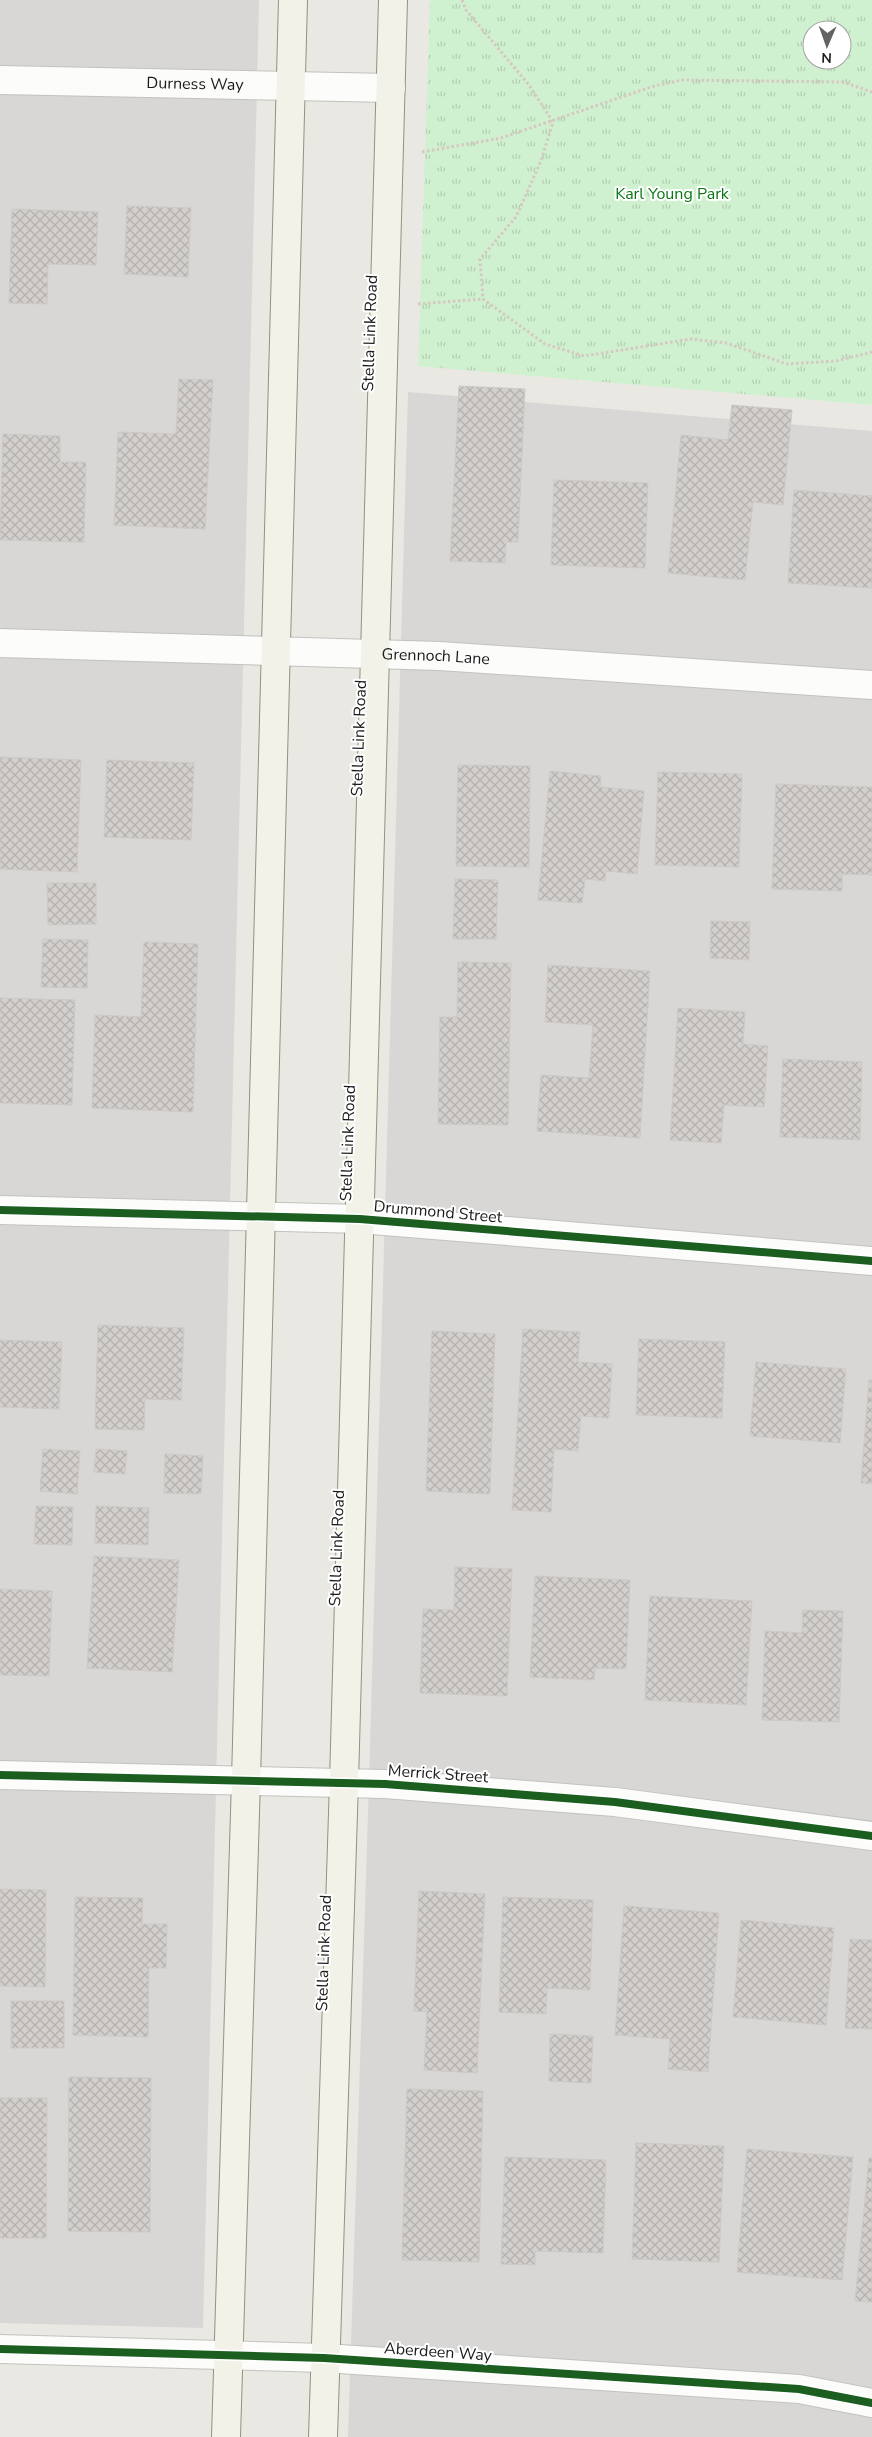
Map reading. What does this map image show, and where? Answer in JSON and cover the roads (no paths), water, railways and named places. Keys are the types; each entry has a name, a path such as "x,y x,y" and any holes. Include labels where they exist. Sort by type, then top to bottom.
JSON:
{"main road":[{"path":"226,2437 262,1217 294,0"},
{"name":"Stella Link Road","path":"323,2437 324,2358 344,1782 393,0"}],"street":[{"name":"Durness Way","path":"0,80 391,88"},
{"name":"Grennoch Lane","path":"0,643 440,656 872,685"},
{"name":"Drummond Street","path":"0,1210 360,1219 872,1261"},
{"name":"Merrick Street","path":"0,1775 344,1782 615,1802 872,1836"},
{"name":"Aberdeen Way","path":"0,2349 324,2358 799,2389 872,2403"}],"park label":[{"name":"Karl Young Park","path":"672,194"}]}
